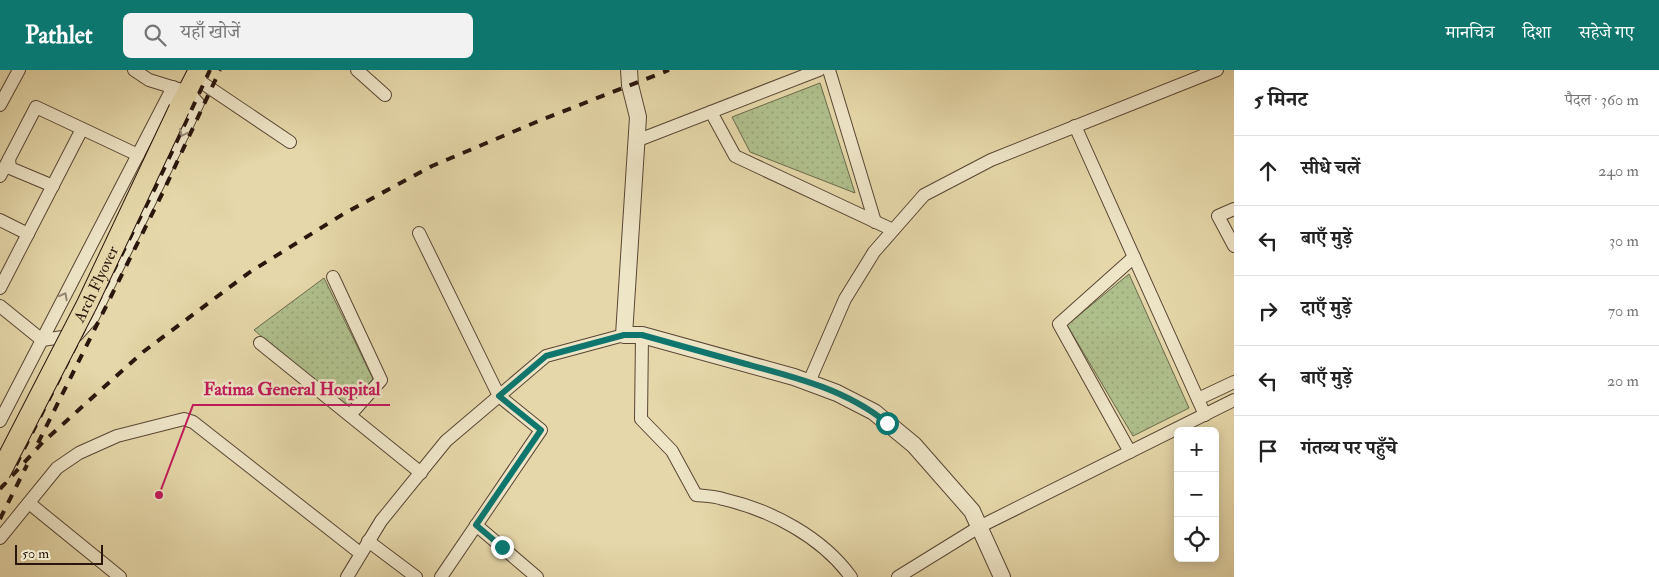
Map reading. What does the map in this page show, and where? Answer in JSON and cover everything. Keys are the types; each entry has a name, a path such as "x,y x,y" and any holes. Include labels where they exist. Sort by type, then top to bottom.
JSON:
{"main road":[{"name":"Arch Flyover","path":"0,473 87,304 187,87"}],"street":[{"path":"0,105 19,70"},
{"path":"134,70 149,80 187,87 290,142"},
{"path":"357,70 385,94"},
{"path":"624,335 638,117 630,85 629,70"},
{"path":"636,141 819,70"},
{"path":"829,70 875,222"},
{"path":"808,382 845,299 874,252 924,196 991,160 1217,70"},
{"path":"1,419 138,155 187,87"},
{"path":"0,306 42,340 77,334 93,317 198,103 187,87"},
{"path":"0,176 36,107 138,155"},
{"path":"712,112 735,156 893,230"},
{"path":"1075,126 1205,415"},
{"path":"0,288 82,129"},
{"path":"9,159 10,168 53,186"},
{"path":"1234,209 1218,216 1234,246"},
{"path":"0,220 28,234"},
{"path":"419,233 499,396 541,430 442,577"},
{"path":"1130,452 1058,324 1134,257"},
{"path":"333,277 381,380 350,415"},
{"path":"346,577 381,521 446,440 546,356 624,335 642,335 794,377 837,393 874,412 914,445 972,511 1002,577"},
{"path":"642,335 641,419 672,451 696,495 722,498 769,514 809,536 841,562 852,577"},
{"path":"260,342 420,472"},
{"path":"1198,399 1234,382"},
{"path":"898,577 979,527 1234,400"},
{"path":"0,538 57,468 79,453 117,436 184,419 193,422 360,553"},
{"path":"29,503 120,577"},
{"path":"476,525 537,577"},
{"path":"368,541 416,577"}],"green space":[{"path":"820,83 855,193 750,152 732,117"},
{"path":"1129,274 1189,408 1133,436 1067,325"},
{"path":"324,278 373,379 347,409 254,330"}],"railway":[{"path":"16,465 156,186 210,70"},
{"path":"38,443 164,190 220,70"},
{"path":"0,489 43,442 143,352 250,272 345,213 432,166 541,120 669,70"},
{"path":"0,519 27,465"}],"place":[{"name":"Fatima General Hospital","path":"159,495"}],"route":[{"path":"502,547 476,525 541,430 499,396 546,356 624,335 642,335 794,377 837,393 874,412 887,423"}]}
